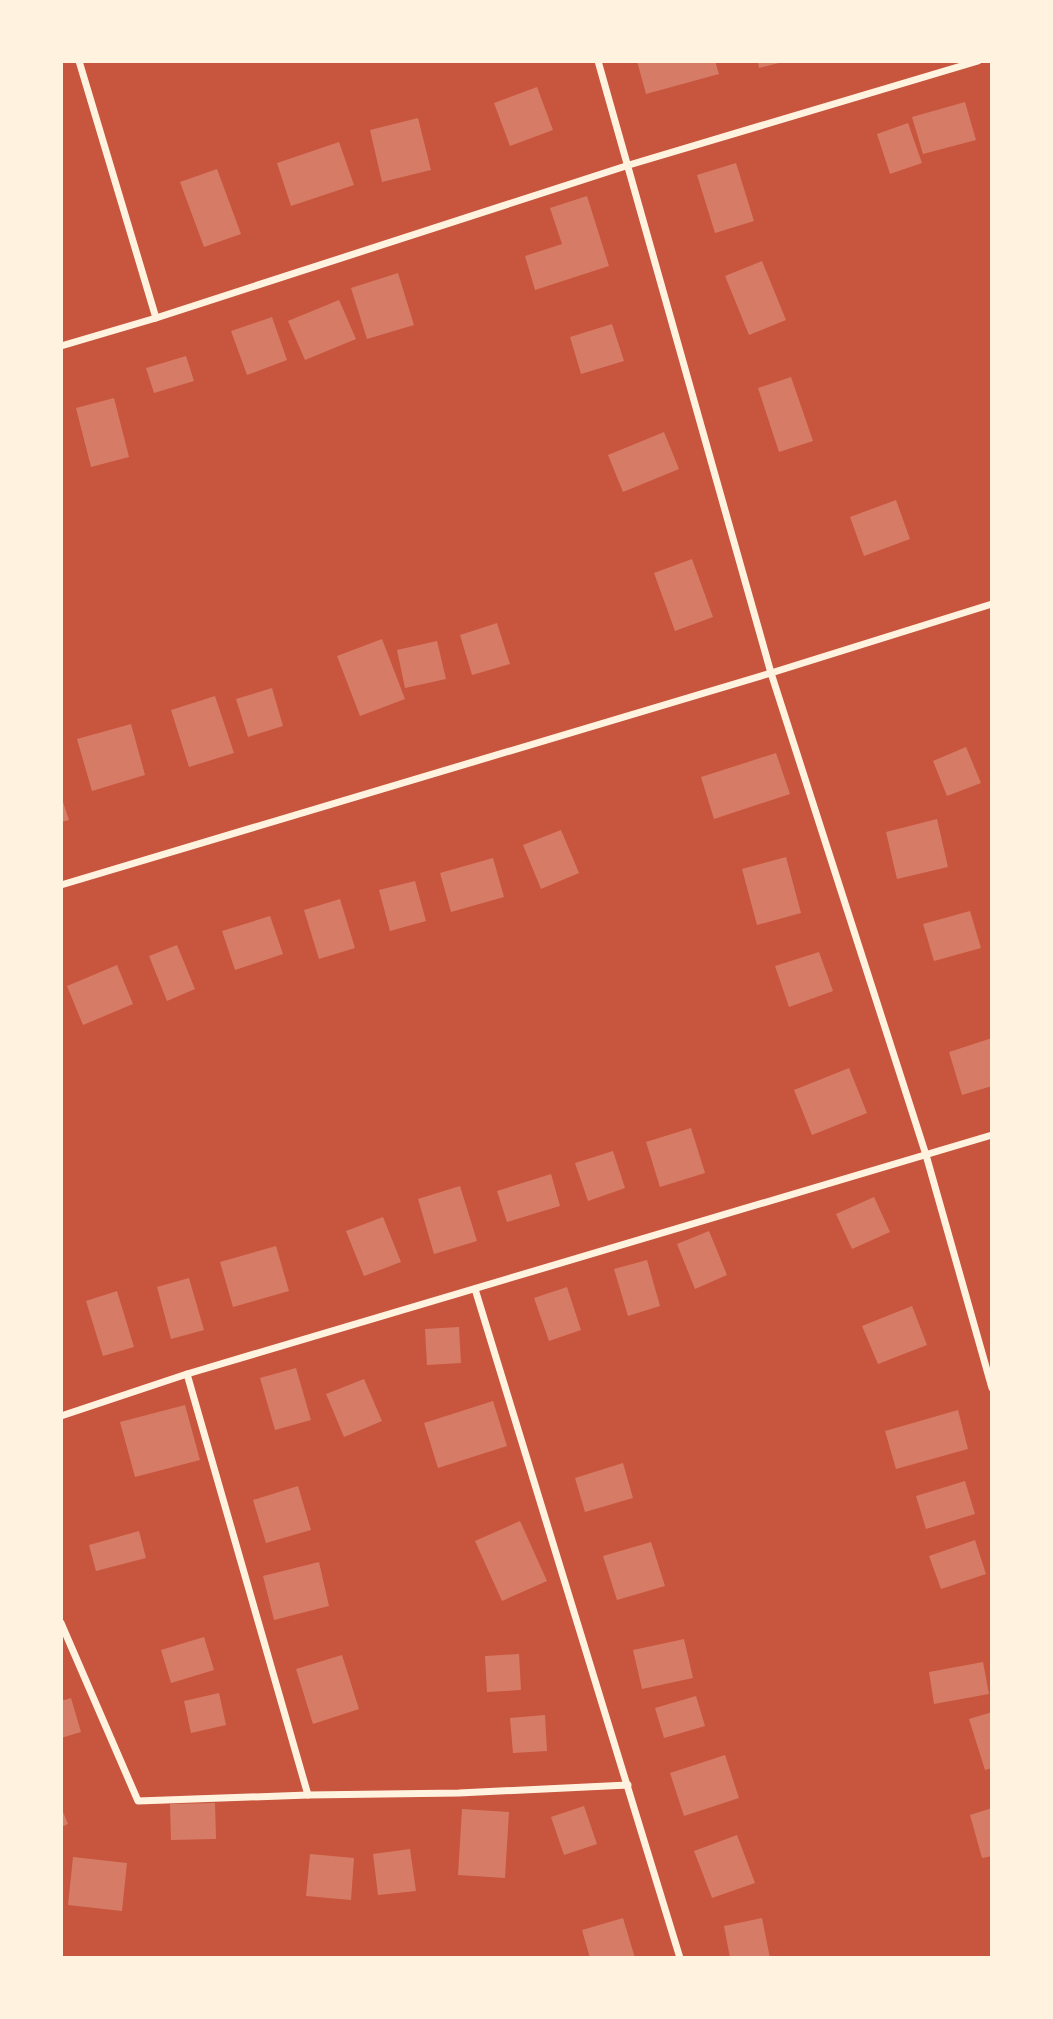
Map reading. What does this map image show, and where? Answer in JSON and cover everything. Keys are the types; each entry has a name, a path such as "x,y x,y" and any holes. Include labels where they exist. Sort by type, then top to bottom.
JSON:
{"street":[{"path":"79,61 156,318"},
{"path":"598,61 771,673 926,1155 992,1388"},
{"path":"61,346 156,318 629,165 978,61"},
{"path":"61,885 771,673 992,604"},
{"path":"61,1416 187,1374 992,1135"},
{"path":"475,1289 680,1958"},
{"path":"187,1374 308,1795"},
{"path":"61,1623 138,1801 459,1793 628,1785"}],"building":[{"path":"637,61 715,61 719,74 646,94"},
{"path":"758,61 783,61 783,62 759,68"},
{"path":"537,87 553,130 510,146 494,103"},
{"path":"965,102 976,140 923,154 912,117"},
{"path":"418,118 431,170 382,182 370,130"},
{"path":"908,123 922,163 890,174 877,134"},
{"path":"339,142 354,185 291,206 277,163"},
{"path":"736,163 754,221 715,233 697,175"},
{"path":"217,169 241,234 204,247 180,182"},
{"path":"587,196 609,266 535,290 525,256 562,244 550,208"},
{"path":"762,261 786,320 749,335 725,276"},
{"path":"398,273 414,325 367,339 351,288"},
{"path":"339,300 356,339 305,360 288,321"},
{"path":"272,317 287,360 247,375 231,331"},
{"path":"612,324 624,361 581,374 570,337"},
{"path":"186,356 194,381 154,393 146,368"},
{"path":"791,377 813,441 779,452 758,388"},
{"path":"114,398 129,457 91,467 76,408"},
{"path":"664,432 679,469 623,492 608,455"},
{"path":"896,500 910,539 864,556 850,517"},
{"path":"692,559 713,617 675,631 654,573"},
{"path":"497,623 510,664 472,675 460,635"},
{"path":"382,639 405,699 360,716 337,656"},
{"path":"437,641 446,679 405,688 397,650"},
{"path":"272,688 283,726 248,737 236,699"},
{"path":"215,696 234,753 189,767 171,710"},
{"path":"131,724 145,775 92,791 77,739"},
{"path":"966,747 981,783 947,796 933,761"},
{"path":"776,753 790,794 714,819 701,777"},
{"path":"61,796 69,820 61,822"},
{"path":"937,819 948,867 897,879 886,832"},
{"path":"561,830 579,873 541,889 523,845"},
{"path":"786,857 801,913 757,925 742,869"},
{"path":"493,858 504,897 451,912 440,873"},
{"path":"415,881 426,921 390,931 379,890"},
{"path":"340,899 355,948 319,959 304,910"},
{"path":"970,911 981,948 934,961 923,924"},
{"path":"270,916 283,954 235,970 222,931"},
{"path":"177,945 195,989 167,1001 149,956"},
{"path":"819,952 833,991 789,1007 775,966"},
{"path":"117,965 133,1004 83,1025 67,986"},
{"path":"992,1038 992,1086 962,1095 949,1052"},
{"path":"849,1068 867,1113 812,1135 794,1090"},
{"path":"691,1128 705,1173 660,1187 646,1142"},
{"path":"613,1151 625,1188 588,1201 575,1163"},
{"path":"551,1174 560,1206 507,1222 497,1191"},
{"path":"460,1186 477,1241 434,1254 418,1199"},
{"path":"874,1197 890,1232 852,1249 836,1214"},
{"path":"383,1217 401,1262 364,1276 346,1231"},
{"path":"709,1231 727,1275 695,1289 677,1244"},
{"path":"276,1246 289,1291 233,1307 220,1262"},
{"path":"647,1260 660,1306 628,1316 614,1269"},
{"path":"189,1278 204,1330 171,1339 157,1287"},
{"path":"567,1287 581,1330 549,1341 534,1298"},
{"path":"117,1291 134,1347 103,1356 86,1301"},
{"path":"912,1306 927,1345 878,1364 862,1326"},
{"path":"459,1327 461,1363 427,1365 425,1329"},
{"path":"296,1368 311,1420 275,1430 260,1378"},
{"path":"364,1379 382,1421 344,1437 326,1394"},
{"path":"493,1401 507,1446 438,1468 424,1423"},
{"path":"185,1405 200,1460 135,1477 120,1422"},
{"path":"958,1410 968,1449 896,1469 885,1431"},
{"path":"623,1463 633,1498 585,1512 575,1478"},
{"path":"965,1481 975,1514 926,1529 916,1496"},
{"path":"298,1486 311,1530 266,1543 253,1500"},
{"path":"520,1521 547,1581 502,1601 475,1541"},
{"path":"139,1531 146,1558 96,1571 89,1545"},
{"path":"975,1540 986,1574 941,1589 929,1556"},
{"path":"651,1542 665,1586 617,1600 603,1556"},
{"path":"319,1562 329,1606 274,1620 263,1576"},
{"path":"204,1637 214,1670 171,1683 161,1650"},
{"path":"684,1639 693,1678 642,1689 633,1650"},
{"path":"519,1654 521,1690 487,1692 485,1656"},
{"path":"342,1655 359,1709 313,1724 296,1669"},
{"path":"983,1662 989,1694 934,1704 929,1672"},
{"path":"219,1693 226,1725 191,1733 184,1701"},
{"path":"696,1696 705,1726 664,1738 655,1708"},
{"path":"71,1698 81,1732 61,1738 61,1701"},
{"path":"992,1712 992,1768 985,1770 969,1719"},
{"path":"545,1715 547,1751 513,1753 510,1718"},
{"path":"725,1755 739,1798 684,1816 670,1773"},
{"path":"215,1803 216,1839 171,1840 170,1804"},
{"path":"584,1806 597,1844 564,1855 551,1817"},
{"path":"61,1807 68,1824 61,1827"},
{"path":"992,1808 992,1856 982,1858 970,1815"},
{"path":"462,1809 509,1812 505,1878 458,1875"},
{"path":"737,1835 755,1883 712,1898 694,1851"},
{"path":"410,1849 416,1891 378,1895 373,1854"},
{"path":"310,1854 354,1858 351,1900 306,1896"},
{"path":"73,1857 127,1863 122,1911 68,1905"},
{"path":"623,1918 635,1958 590,1958 582,1930"},
{"path":"762,1918 770,1958 730,1958 724,1926"}]}
